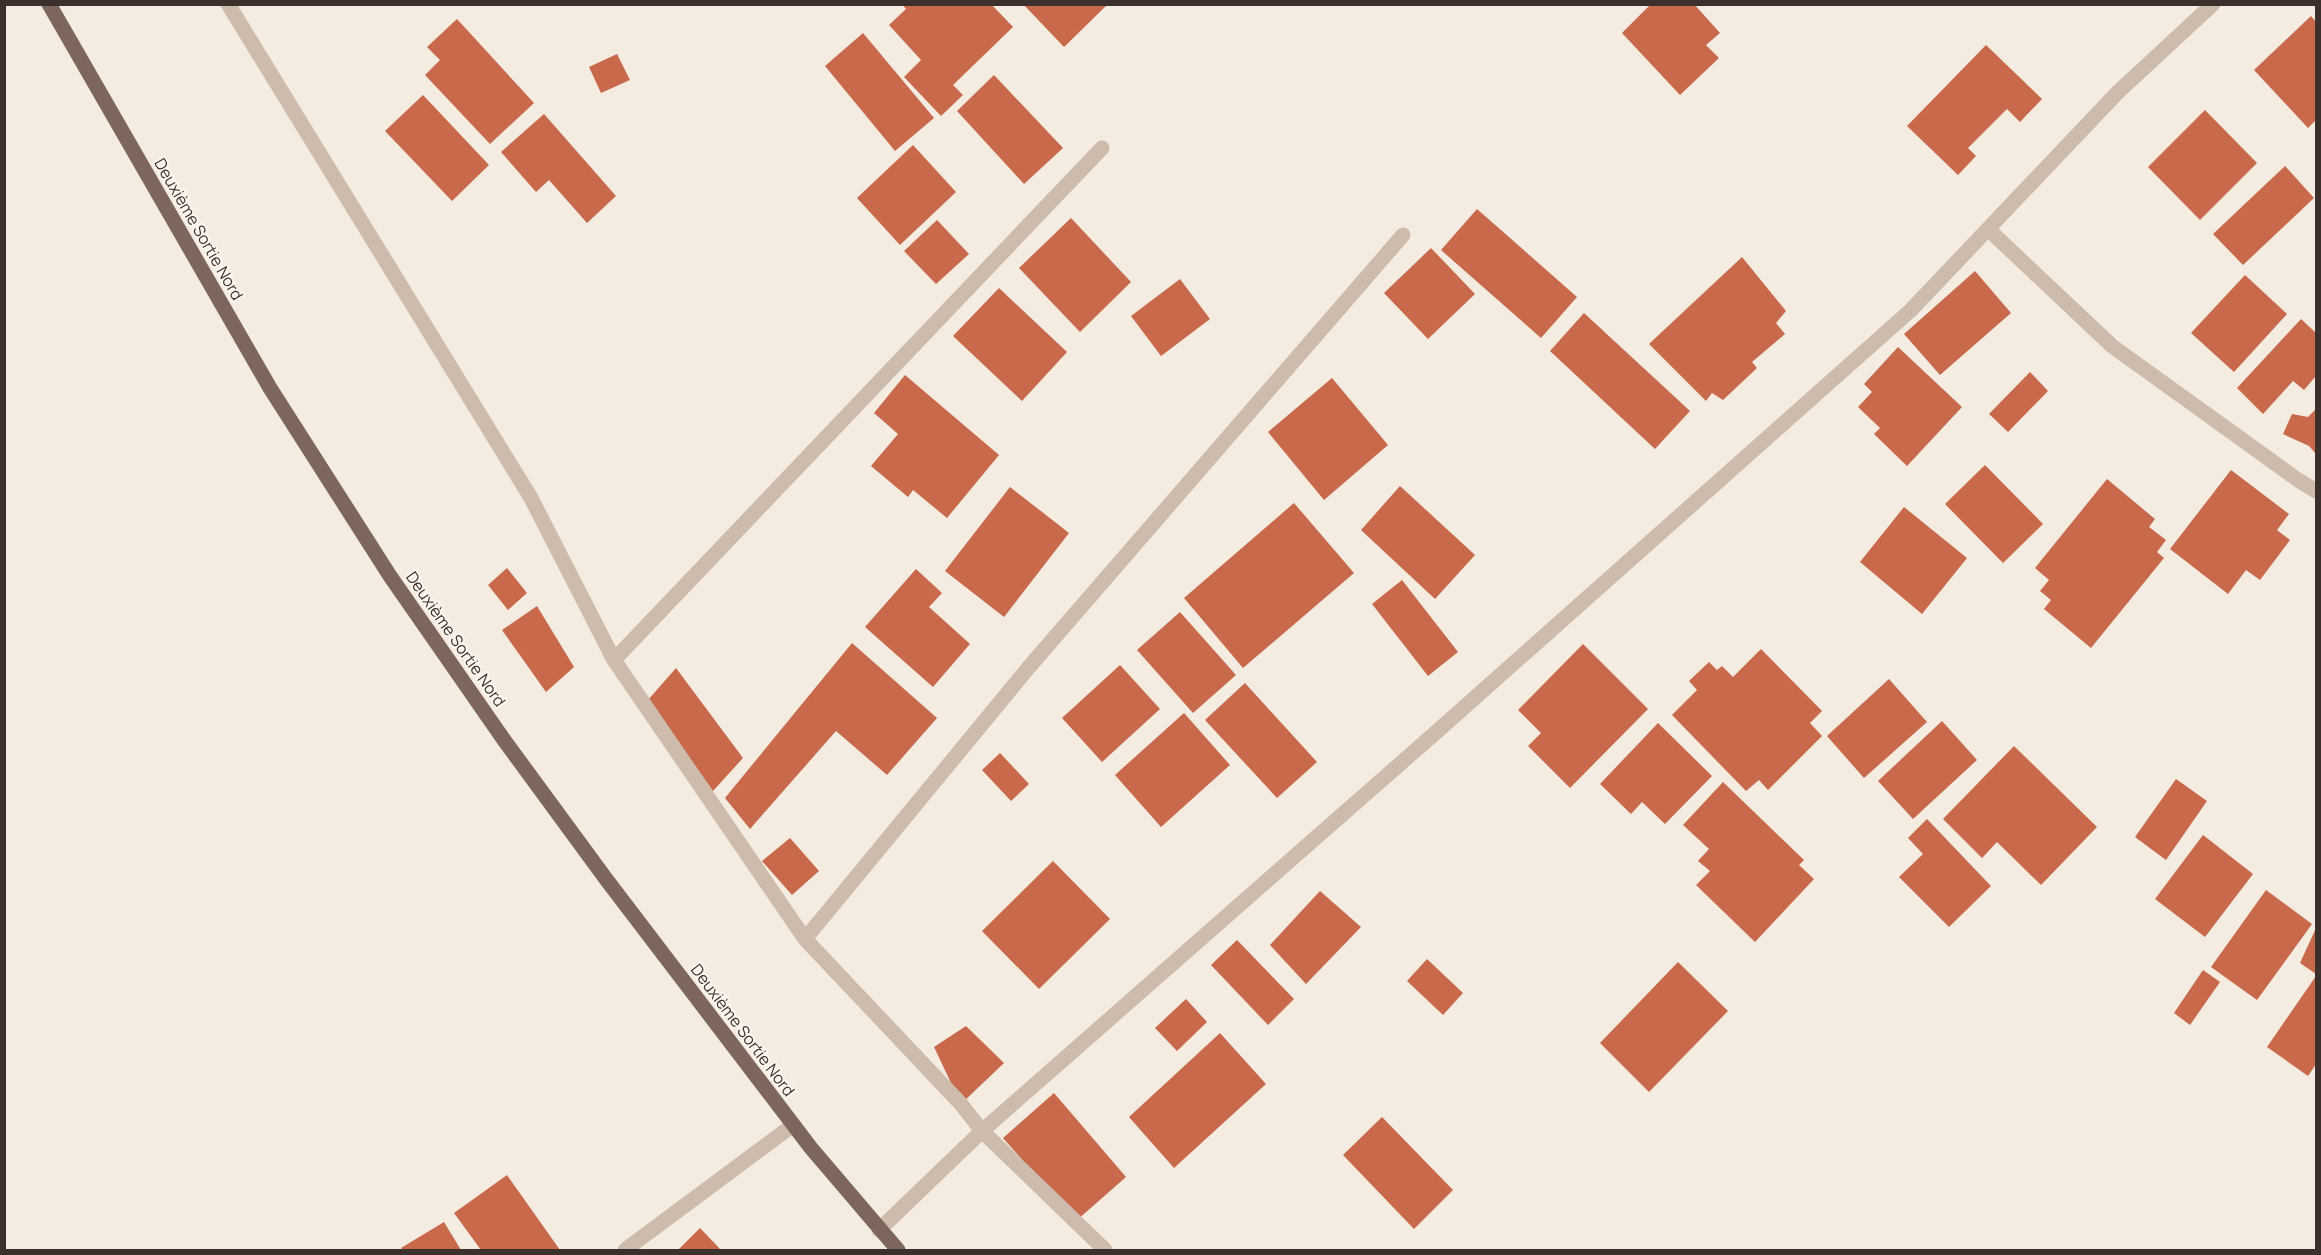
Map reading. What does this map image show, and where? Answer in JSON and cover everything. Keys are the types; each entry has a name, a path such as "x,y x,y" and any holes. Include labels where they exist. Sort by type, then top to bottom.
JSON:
{"main road":[{"name":"Deuxième Sortie Nord","path":"49,4 270,388 390,576 606,879 793,1125 898,1251"}],"street":[{"path":"228,4 531,498 614,660 805,939 961,1104 982,1131 1105,1251"},
{"path":"879,1230 982,1131 1460,711 1902,318 1989,230 2118,92 2213,4"},
{"path":"614,660 1102,148"},
{"path":"1989,230 2112,346 2316,491"},
{"path":"805,939 1029,667 1403,235"},
{"path":"625,1251 793,1125"}],"building":[{"path":"902,4 991,4 1013,27 953,85 963,95 941,116 904,77 921,60 889,25 906,9"},
{"path":"1023,4 1108,4 1064,47"},
{"path":"1651,4 1694,4 1720,33 1706,45 1719,58 1680,95 1622,33"},
{"path":"2311,16 2316,22 2316,120 2308,128 2254,70"},
{"path":"457,19 534,103 490,144 425,75 440,60 427,47"},
{"path":"863,33 934,118 895,151 825,66"},
{"path":"1986,45 2042,99 2020,122 2007,109 1968,148 1976,156 1958,175 1907,126"},
{"path":"617,54 630,80 601,93 589,67"},
{"path":"994,75 1063,148 1024,184 957,111"},
{"path":"423,95 489,165 452,201 385,131"},
{"path":"2205,110 2257,163 2200,220 2148,167"},
{"path":"544,114 616,196 587,223 549,180 536,192 501,152"},
{"path":"913,145 956,192 900,245 857,198"},
{"path":"2285,166 2314,198 2243,265 2213,234"},
{"path":"1477,209 1577,297 1541,338 1441,250"},
{"path":"1071,218 1131,282 1080,332 1019,268"},
{"path":"937,220 969,254 936,284 904,251"},
{"path":"1431,248 1475,294 1428,339 1384,293"},
{"path":"1742,257 1786,311 1776,323 1785,334 1752,362 1757,368 1723,400 1712,393 1706,401 1649,344"},
{"path":"1975,271 2011,313 1940,375 1904,334"},
{"path":"2245,275 2287,314 2234,372 2191,333"},
{"path":"1180,279 1210,319 1161,356 1131,316"},
{"path":"999,288 1067,352 1022,401 953,336"},
{"path":"1584,313 1690,411 1655,449 1550,351"},
{"path":"2301,319 2316,333 2316,376 2304,390 2293,381 2263,414 2237,388"},
{"path":"1898,347 1962,407 1907,466 1874,434 1880,428 1858,407 1872,392 1864,384"},
{"path":"2030,372 2048,391 2008,432 1989,414"},
{"path":"905,375 999,455 947,518 913,490 908,497 871,466 898,434 874,413"},
{"path":"1332,378 1388,445 1324,500 1268,432"},
{"path":"2316,409 2316,454 2309,446 2283,434 2292,414 2308,417"},
{"path":"1985,465 2043,524 2003,563 1945,504"},
{"path":"2231,470 2289,514 2277,530 2290,540 2260,580 2246,570 2228,594 2170,549"},
{"path":"2107,479 2155,519 2149,527 2166,540 2157,552 2164,558 2091,648 2044,609 2051,600 2040,591 2049,580 2035,568"},
{"path":"1400,486 1475,555 1435,599 1361,530"},
{"path":"1010,487 1069,533 1004,617 945,571"},
{"path":"1294,503 1354,573 1243,668 1184,598"},
{"path":"1904,507 1967,558 1922,614 1860,562"},
{"path":"507,568 527,593 508,610 488,585"},
{"path":"916,569 942,593 929,607 970,644 933,687 865,627"},
{"path":"1402,580 1458,652 1428,676 1372,604"},
{"path":"537,606 574,667 546,692 502,630"},
{"path":"1180,612 1236,675 1193,713 1137,650"},
{"path":"852,643 937,718 887,775 836,731 750,829 725,798"},
{"path":"1583,644 1648,709 1570,788 1528,746 1541,733 1518,710"},
{"path":"1761,649 1822,711 1810,723 1822,736 1768,790 1759,780 1746,791 1672,715 1697,690 1689,681 1709,662 1717,670 1722,666 1733,677"},
{"path":"1120,665 1160,709 1102,762 1062,718"},
{"path":"676,668 743,758 713,791 648,700"},
{"path":"1889,679 1927,722 1864,778 1827,736"},
{"path":"1245,683 1317,762 1277,798 1205,720"},
{"path":"1184,713 1230,765 1161,827 1115,775"},
{"path":"1942,721 1977,760 1913,819 1878,781"},
{"path":"1658,723 1712,776 1665,824 1642,802 1631,814 1600,784"},
{"path":"2014,746 2097,827 2041,885 1997,842 1982,858 1943,819"},
{"path":"1000,753 1029,784 1011,801 982,770"},
{"path":"2176,779 2207,801 2166,860 2135,837"},
{"path":"1723,782 1804,860 1799,865 1814,879 1755,942 1696,885 1710,871 1698,861 1709,849 1683,825"},
{"path":"1927,819 1991,886 1949,927 1899,877 1923,854 1908,838"},
{"path":"2203,835 2253,874 2205,937 2155,899"},
{"path":"790,838 819,871 792,895 762,861"},
{"path":"1053,861 1110,919 1039,989 982,931"},
{"path":"2266,890 2312,924 2257,1000 2211,967"},
{"path":"1320,891 1361,927 1306,984 1270,945"},
{"path":"2316,928 2316,974 2300,963"},
{"path":"1237,940 1294,999 1268,1025 1211,965"},
{"path":"1427,959 1463,993 1443,1015 1407,981"},
{"path":"1678,962 1728,1011 1649,1092 1600,1043"},
{"path":"2203,970 2220,982 2190,1025 2174,1013"},
{"path":"2316,976 2316,1064 2308,1076 2267,1047"},
{"path":"1186,999 1207,1022 1177,1051 1155,1028"},
{"path":"966,1026 1004,1063 961,1104 934,1047"},
{"path":"1220,1033 1266,1084 1174,1168 1129,1117"},
{"path":"1054,1093 1126,1177 1076,1221 1003,1138"},
{"path":"1382,1117 1453,1190 1414,1229 1343,1155"},
{"path":"507,1175 560,1250 481,1250 454,1213"},
{"path":"444,1222 461,1250 403,1250 401,1248"},
{"path":"700,1228 721,1250 678,1250"}]}
